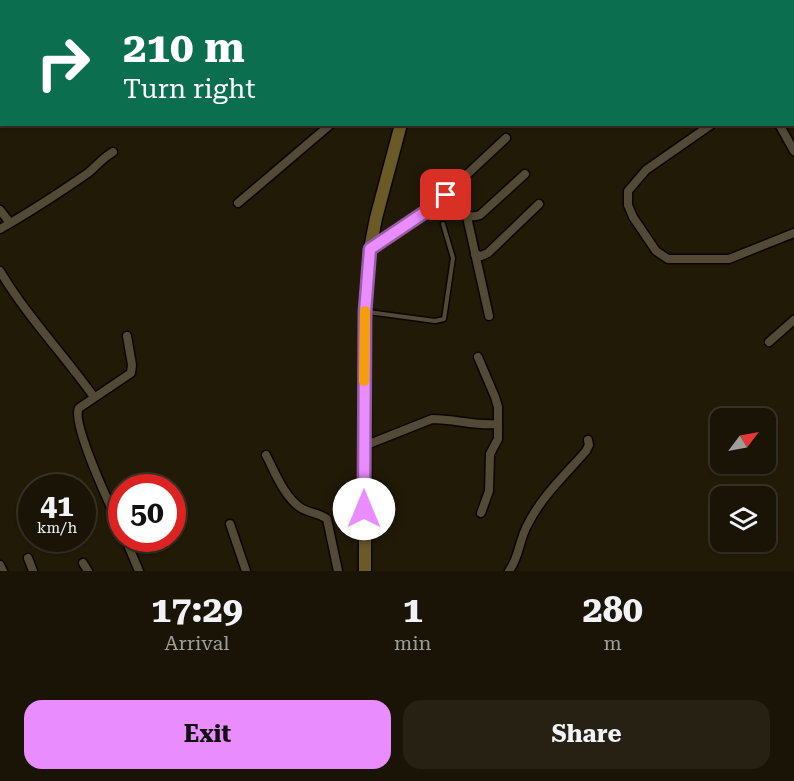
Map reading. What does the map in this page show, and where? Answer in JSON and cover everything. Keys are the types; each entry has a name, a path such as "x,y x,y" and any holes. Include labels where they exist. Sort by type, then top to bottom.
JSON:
{"main road":[{"path":"365,571 365,312 370,249 400,126"}],"street":[{"path":"238,202 329,126"},
{"path":"709,126 646,170 628,192 628,205 633,217 656,251 668,259 729,259 794,233"},
{"path":"780,126 794,151"},
{"path":"370,249 431,208 506,138"},
{"path":"0,229 90,171 112,152"},
{"path":"467,217 480,215 525,174"},
{"path":"475,254 481,256 488,253 539,204"},
{"path":"431,208 458,210 467,217 489,316"},
{"path":"0,210 10,223"},
{"path":"0,271 27,311 94,397"},
{"path":"769,342 794,320"},
{"path":"108,501 76,418 79,408 131,373 132,364 127,336"},
{"path":"478,357 498,407 498,439 489,459 489,491 481,513"},
{"path":"364,446 432,419 476,425 498,424"},
{"path":"510,571 519,553 528,523 548,494 586,452 589,445 588,440"},
{"path":"266,455 292,500 301,508 327,519 338,571"},
{"path":"230,524 246,571"},
{"path":"131,552 139,571"},
{"path":"28,558 33,571"},
{"path":"0,565 3,571"}],"lane":[{"path":"365,312 435,321 444,319 453,258 443,224"}],"slow traffic":[{"path":"364,381 365,311"}],"route":[{"path":"364,509 364,347 370,249 431,208 446,195"}]}
